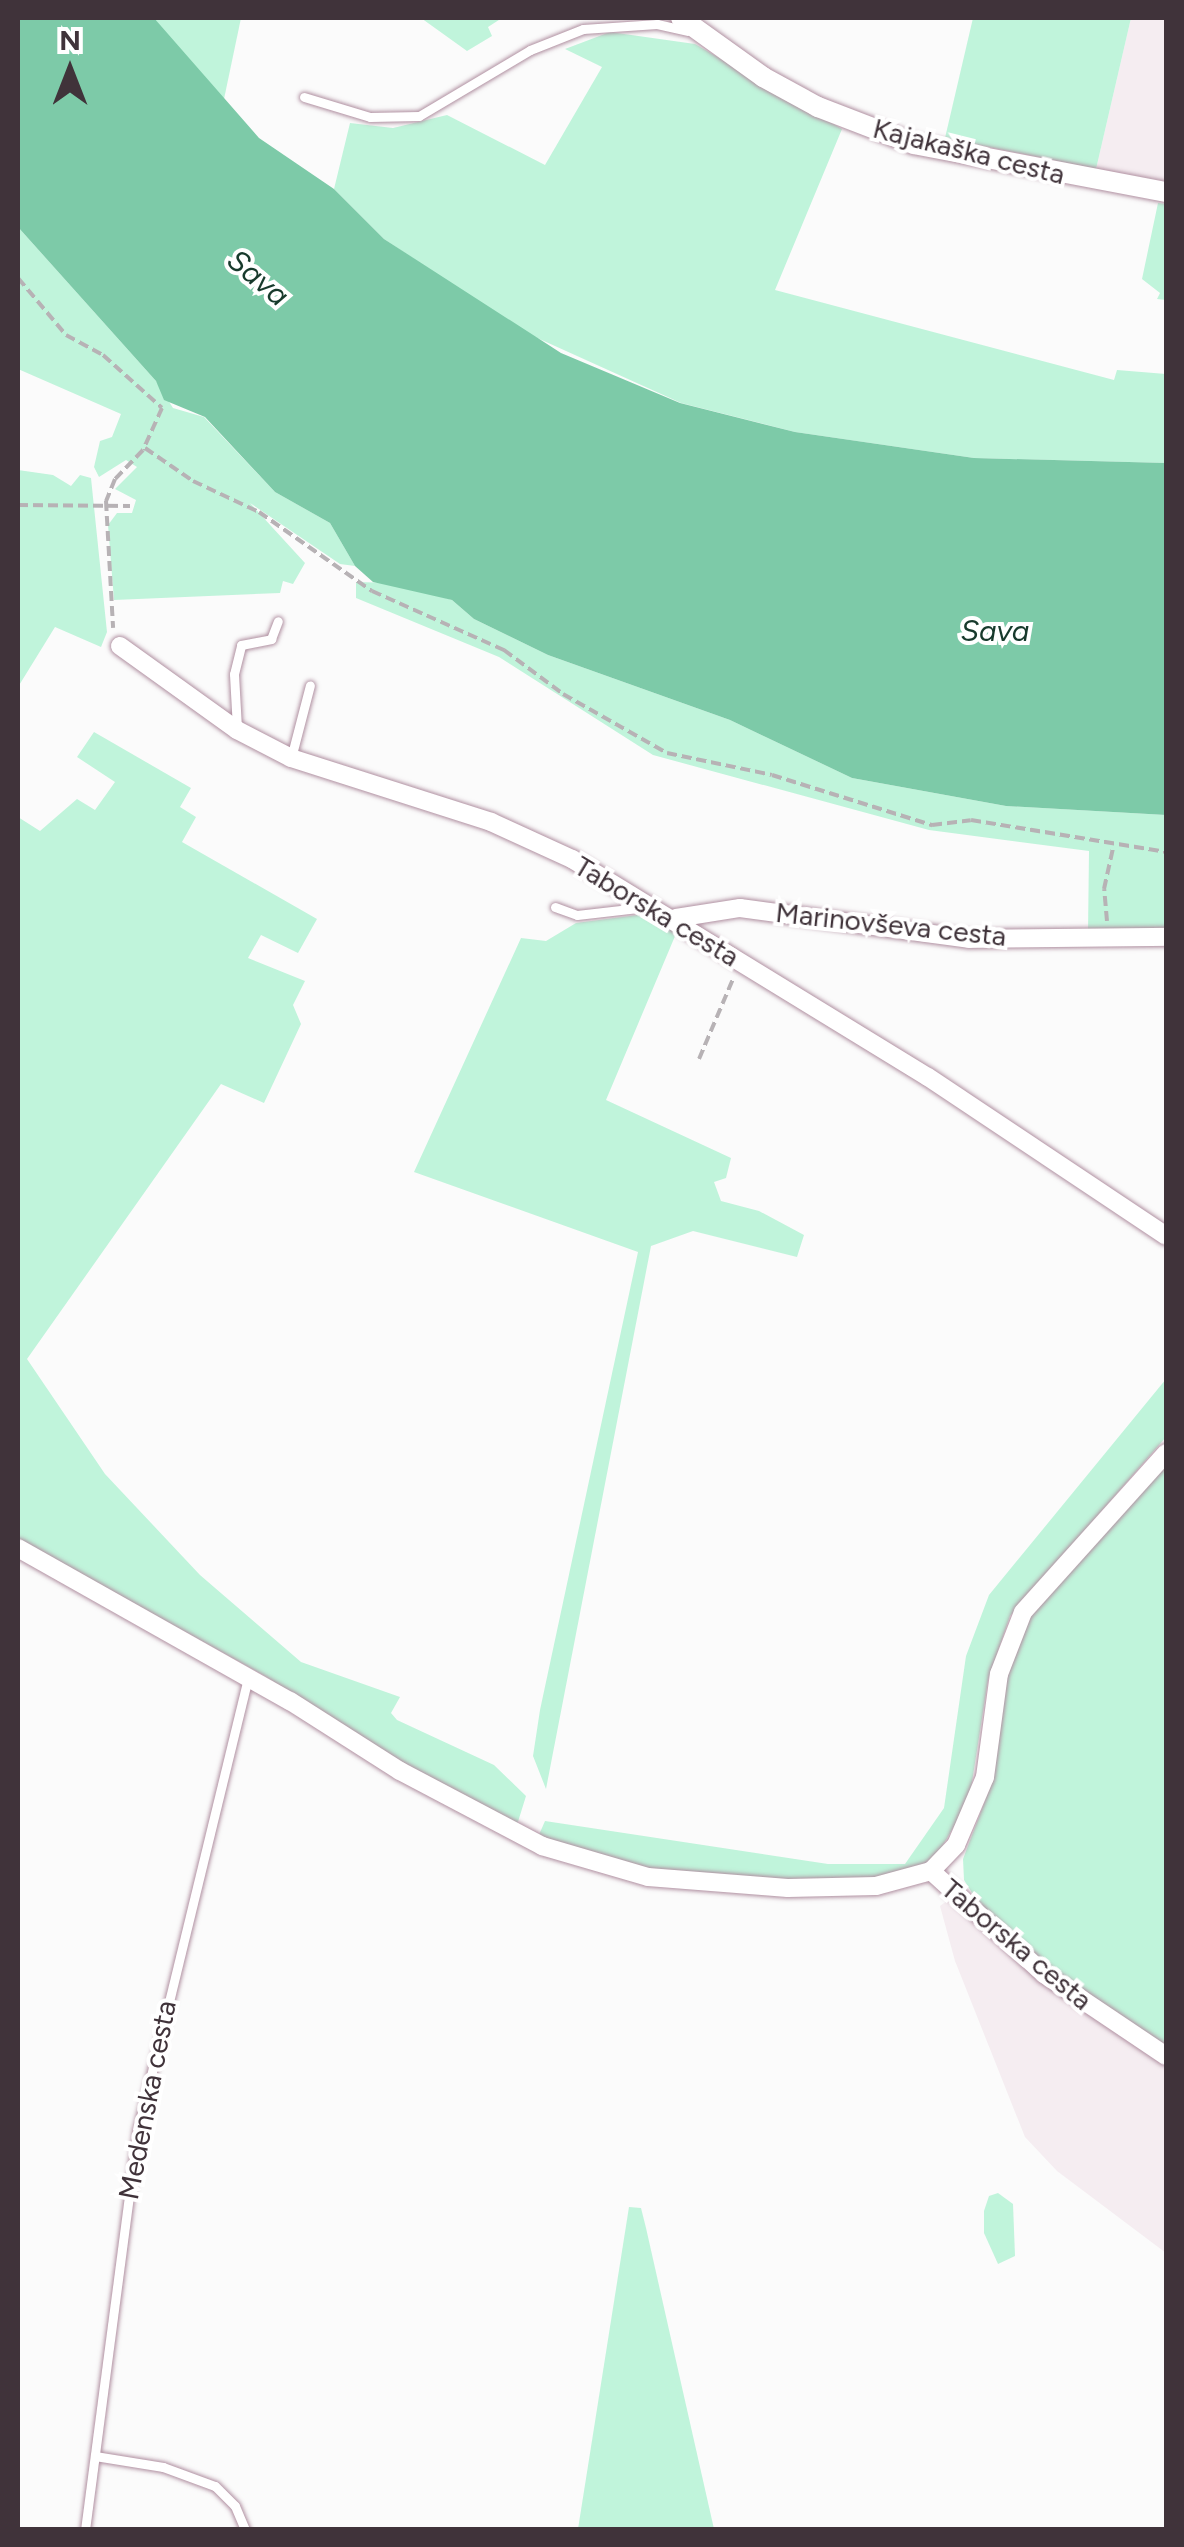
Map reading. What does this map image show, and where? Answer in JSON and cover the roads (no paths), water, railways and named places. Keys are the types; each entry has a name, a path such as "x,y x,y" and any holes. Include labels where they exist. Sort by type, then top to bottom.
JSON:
{"street":[{"name":"Kajakaška cesta","path":"682,18 704,36 818,107 914,144 1166,192"},
{"name":"Taborska cesta","path":"120,646 237,730 291,758 491,822 572,859 676,918 1166,1236"},
{"name":"Marinovševa cesta","path":"676,918 740,908 970,939 1166,938"},
{"name":"Taborska cesta","path":"1166,1453 1023,1612 999,1674 975,1808 956,1845 931,1871 1044,1974 1166,2056"},
{"path":"18,1548 485,1819 584,1861 648,1877 788,1888 876,1886 931,1871"}],"lane":[{"path":"304,96 370,117 419,116 530,50 583,30 657,24 704,36"},
{"path":"237,730 234,674 240,645 271,639 278,621"},
{"path":"291,758 310,685"},
{"path":"554,907 577,915 650,906"},
{"name":"Medenska cesta","path":"86,2530 138,2129 248,1679"},
{"path":"95,2456 163,2468 215,2486 236,2506 246,2530"}],"water":[{"name":"Sava","path":"18,18 154,18 259,138 334,189 384,239 561,353 680,403 795,432 974,458 1166,463 1166,815 1006,806 852,778 730,720 548,655 474,619 452,600 373,582 355,566 330,523 275,492 205,417 164,400 156,381 18,227"}]}
